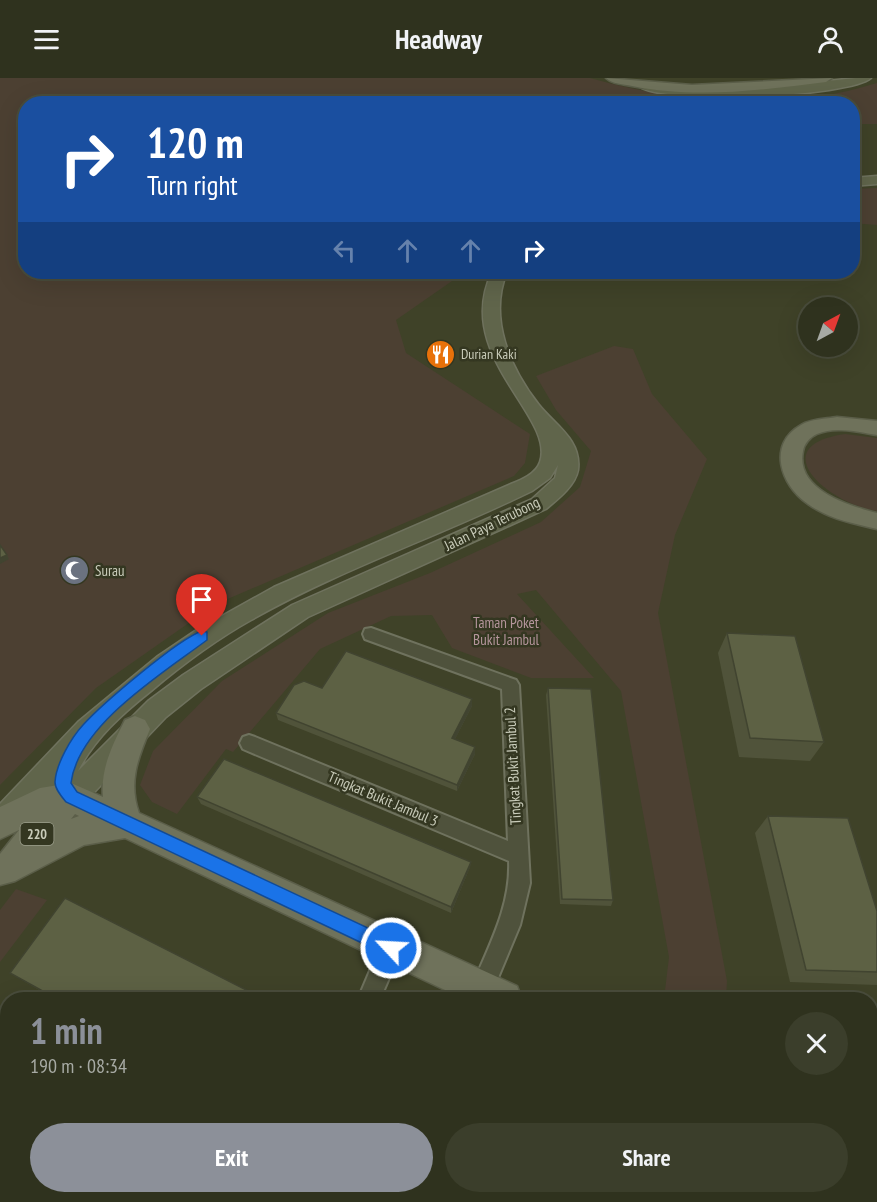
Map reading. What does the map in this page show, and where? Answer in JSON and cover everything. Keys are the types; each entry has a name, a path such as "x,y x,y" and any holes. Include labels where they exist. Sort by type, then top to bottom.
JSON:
{"main road":[{"path":"612,78 705,90 771,86 826,78"},
{"path":"633,81 721,78"},
{"path":"654,81 697,86 742,84 789,78"},
{"path":"633,81 681,92 766,93 845,84 866,78"},
{"path":"860,181 877,180"},
{"name":"220","path":"496,279 490,292 488,312 510,373 543,422"},
{"name":"Jalan Paya Terubong","path":"1,872 135,729 192,682 300,611 539,504 557,489 567,473 568,457 563,442 543,422"},
{"name":"Jalan Paya Terubong","path":"1,822 87,730 142,680 237,615 322,574 465,514 542,475 550,463 551,448 543,422"},
{"path":"873,525 840,512 818,500 802,486 791,471 788,457 791,444 801,434 816,427 837,423 877,428"},
{"path":"127,823 117,797 116,779 135,729"},
{"path":"87,730 65,769 63,785 71,797 489,992"},
{"path":"1,822 40,802 71,797"},
{"path":"1,872 48,845 82,830 127,823"}],"street":[{"name":"Tingkat Bukit Jambul 2","path":"371,634 510,685 520,883 494,992"},
{"name":"Tingkat Bukit Jambul 3","path":"249,743 518,855"},
{"path":"372,992 391,948"}],"green space":[{"path":"0,78 590,78 675,96 18,96 18,279 455,279 396,320 406,353 530,434 525,463 514,476 216,604 96,688 0,785"},
{"path":"877,83 877,124 860,124 860,96 818,96"},
{"path":"877,188 877,225 860,224 860,189"},
{"name":"Taman Poket Bukit Jambul","path":"614,346 633,349 652,394 707,459 675,535 658,613 727,981 726,992 665,992 669,957 621,691 536,590 517,594 594,678 531,678 452,648 432,615 391,616 320,649 233,752 226,749 177,814 152,802 140,785 153,751 222,681 328,613 430,573 541,522 580,487 591,451 556,410 536,376"},
{"path":"845,434 877,438 877,511 840,498 823,487 806,462 808,450 821,440"},
{"path":"16,889 47,900 0,962 0,910"}],"building":[{"path":"0,545 7,555 0,558"},
{"path":"727,633 795,636 824,742 750,738"},
{"path":"346,651 472,699 452,738 475,747 457,785 276,713 294,685 304,681 322,688"},
{"path":"548,688 591,689 613,900 562,899"},
{"path":"224,759 471,862 451,907 197,797"},
{"path":"768,816 848,818 877,911 877,972 806,970"},
{"path":"65,898 250,992 44,992 10,973"}],"place":[{"name":"Durian Kaki","path":"440,354"},
{"name":"Surau","path":"74,571"}],"route":[{"path":"202,636 142,680 87,730 65,769 63,785 71,797 391,948"}]}
